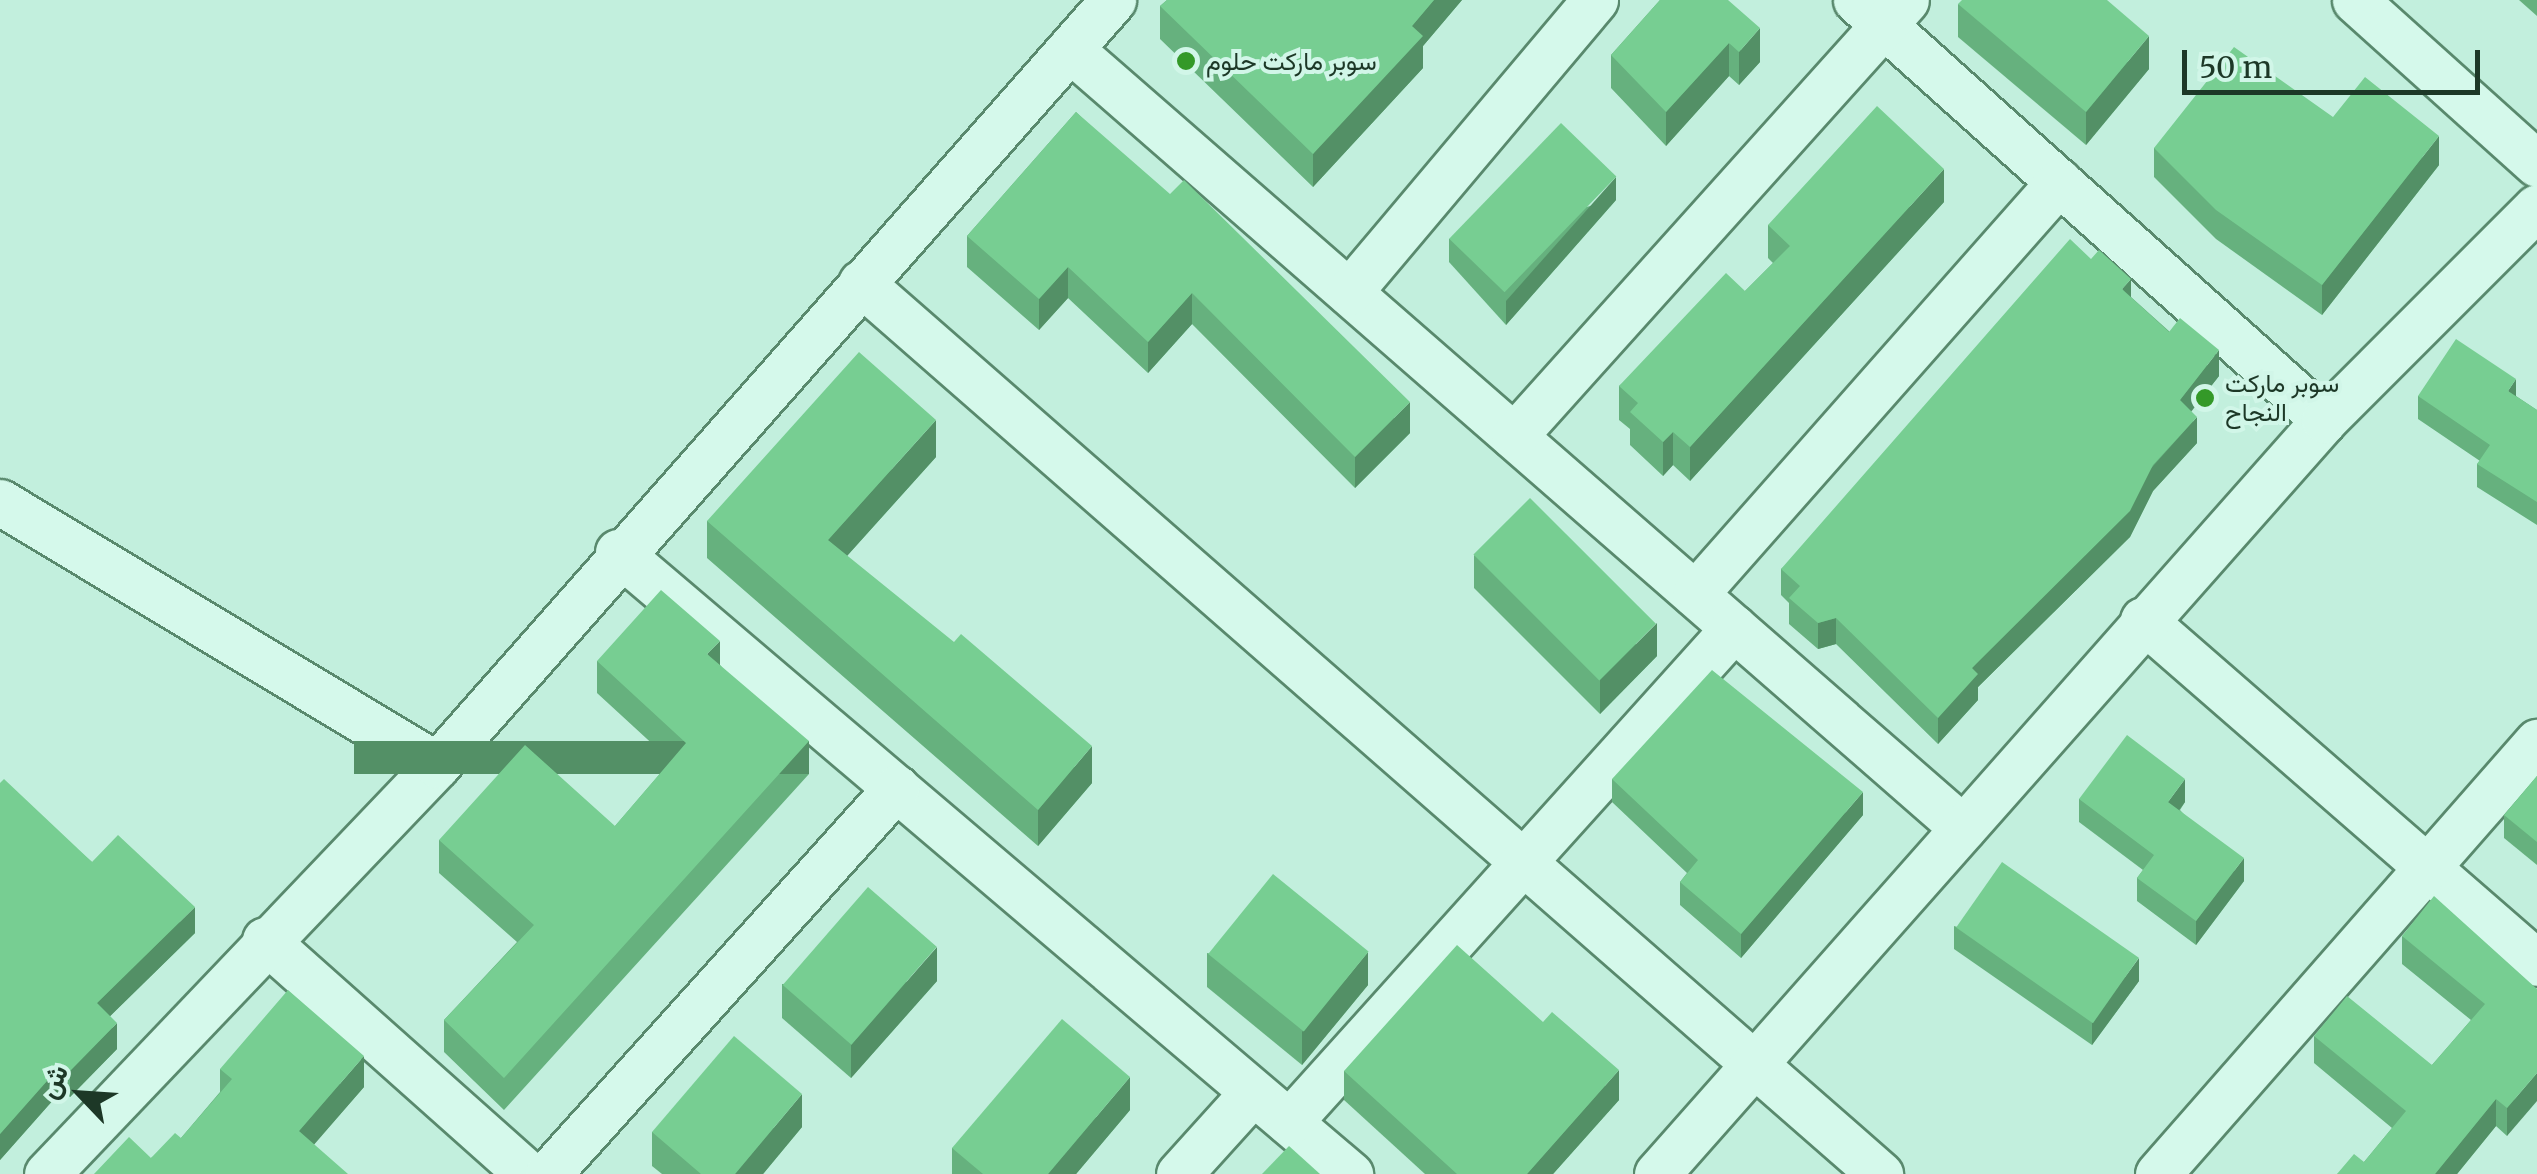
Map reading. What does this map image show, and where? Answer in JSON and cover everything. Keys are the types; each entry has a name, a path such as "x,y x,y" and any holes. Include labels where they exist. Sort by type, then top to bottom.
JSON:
{"street":[{"path":"47,1174 265,940 437,765 618,552 1113,0"},
{"path":"1348,292 1594,0"},
{"path":"2355,0 2537,164"},
{"path":"1514,436 1882,8 2059,182 2324,420"},
{"path":"1070,49 1963,828"},
{"path":"1694,594 2059,182"},
{"path":"1657,1174 2143,620 2324,420 2537,207"},
{"path":"860,283 1526,860 1880,1174"},
{"path":"0,502 437,765"},
{"path":"618,552 1350,1174"},
{"path":"2143,620 2537,963"},
{"path":"1289,1122 1734,628"},
{"path":"2158,1174 2537,742"},
{"path":"548,1174 896,788"},
{"path":"265,940 528,1174"},
{"path":"1179,1174 1253,1092"}],"building":[{"path":"1167,0 1434,0 1412,26 1423,36 1313,154 1160,6"},
{"path":"1660,0 1728,0 1760,28 1739,52 1729,43 1666,112 1611,55"},
{"path":"1962,0 2107,0 2149,36 2086,112 1958,4"},
{"path":"2234,47 2333,117 2365,77 2439,136 2322,285 2216,210 2154,148"},
{"path":"1877,106 1944,169 1690,447 1673,432 1663,442 1630,412 1638,403 1619,386 1726,273 1745,291 1790,246 1768,225"},
{"path":"1076,112 1170,194 1184,180 1410,402 1355,457 1192,293 1148,342 1068,267 1039,299 967,236"},
{"path":"1561,123 1616,176 1505,292 1449,239"},
{"path":"2070,239 2091,259 2099,250 2131,279 2122,289 2169,332 2180,318 2219,350 2180,400 2197,417 2153,465 2130,511 1972,668 1978,674 1938,718 1836,618 1818,623 1789,598 1800,586 1781,569"},
{"path":"2456,339 2516,379 2508,391 2537,410 2537,502 2477,464 2490,445 2418,396"},
{"path":"859,352 936,420 828,540 954,642 961,634 1092,746 1038,810 707,521"},
{"path":"1530,498 1656,624 1599,680 1473,555"},
{"path":"661,590 720,641 707,654 809,741 504,1078 444,1020 534,925 439,840 525,745 615,826 686,743 597,661"},
{"path":"1712,670 1863,792 1741,934 1680,882 1698,860 1612,779"},
{"path":"2127,735 2185,779 2168,802 2244,858 2196,921 2137,878 2154,855 2079,799"},
{"path":"2537,776 2537,842 2504,815"},
{"path":"4,779 92,862 118,835 195,907 97,1003 117,1023 70,1071 62,1064 0,1134 0,783"},
{"path":"2002,862 2139,958 2093,1023 1956,928"},
{"path":"1273,874 1369,951 1304,1031 1208,954"},
{"path":"868,887 937,947 851,1045 783,985"},
{"path":"2434,896 2537,989 2537,1073 2507,1108 2496,1099 2435,1174 2337,1174 2354,1154 2364,1162 2406,1111 2314,1036 2347,996 2432,1065 2485,1004 2402,936"},
{"path":"1457,945 1543,1022 1552,1012 1619,1070 1527,1174 1457,1174 1344,1071"},
{"path":"288,990 364,1056 299,1131 348,1174 94,1174 129,1137 151,1158 175,1133 181,1138 232,1079 220,1069"},
{"path":"1062,1019 1130,1077 1048,1174 983,1174 952,1148"},
{"path":"734,1036 802,1094 735,1174 701,1174 652,1132"},
{"path":"1289,1146 1320,1174 1262,1174"}],"place":[{"name":"سوبر ماركت حلوم","path":"1186,61"},
{"name":"سوبر ماركت النجاح","path":"2205,398"}]}
